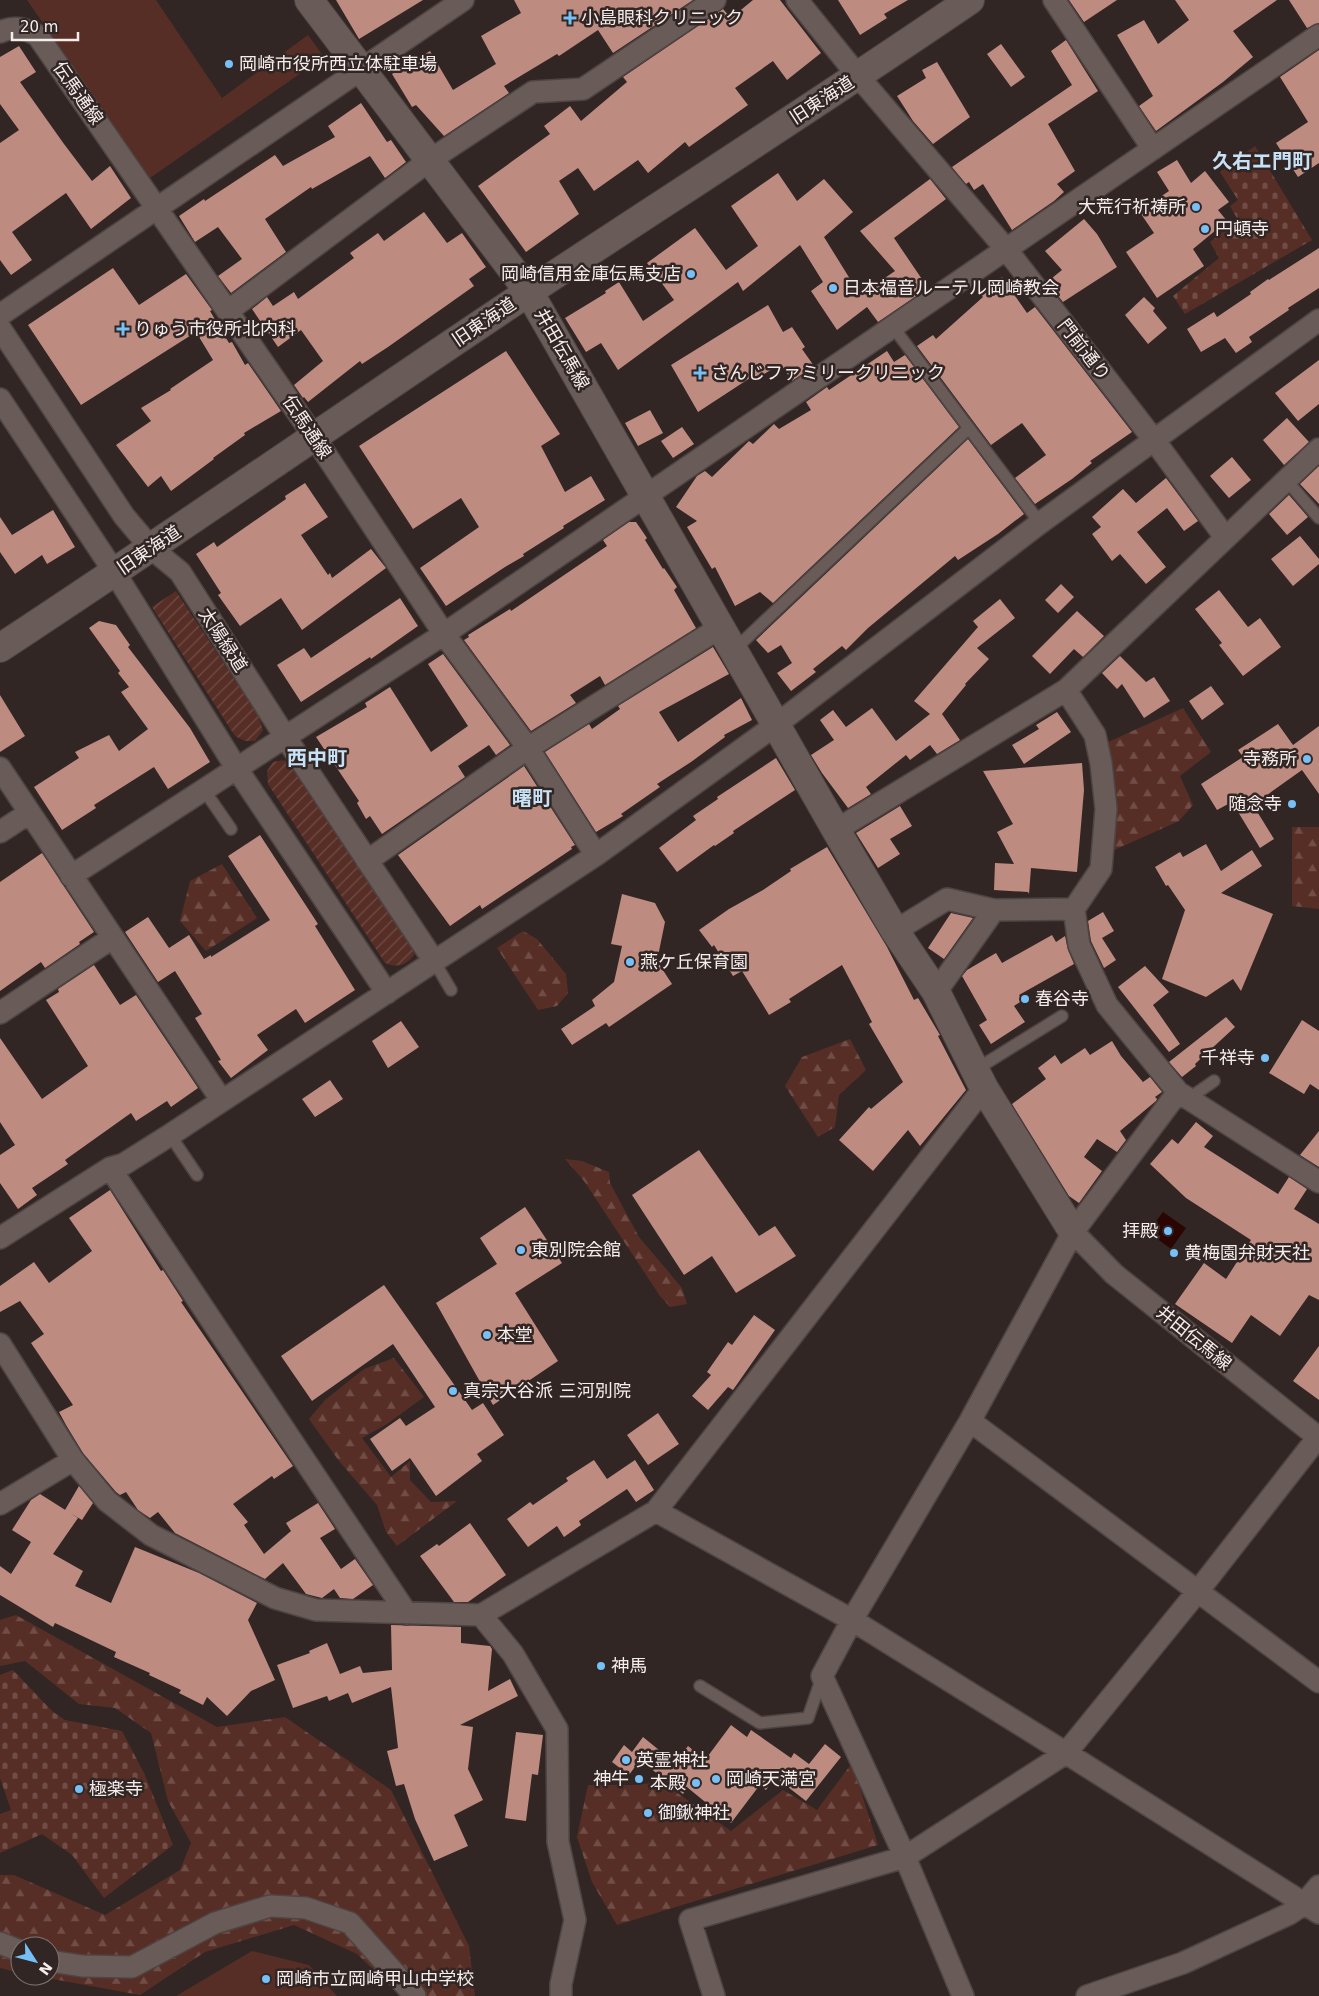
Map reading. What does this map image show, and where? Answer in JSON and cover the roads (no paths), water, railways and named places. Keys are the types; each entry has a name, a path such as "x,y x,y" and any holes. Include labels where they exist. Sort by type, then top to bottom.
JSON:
{"street":[{"name":"井田伝馬線","path":"309,0 529,292 836,830 936,992 979,1079 1073,1232 1114,1274 1319,1437"},
{"path":"0,315 463,0"},
{"path":"228,310 430,160 533,92 583,89 715,0"},
{"name":"門前通り","path":"797,0 858,76 1006,249 1154,440 1225,538"},
{"name":"旧東海道","path":"0,648 529,292 858,76 970,0"},
{"path":"1054,0 1152,149"},
{"name":"伝馬通線","path":"0,32 19,28 30,30 38,36 228,310 444,634 528,748 596,855"},
{"path":"71,876 444,634 1319,35"},
{"path":"0,1238 110,1168 124,1164 170,1135 596,855 777,724 1040,523 1319,320"},
{"name":"太陽緑道","path":"0,328 124,516 151,548 180,572 286,738 434,962"},
{"path":"0,399 115,572 237,769 387,993"},
{"path":"836,830 1066,690 1319,449"},
{"path":"367,861 528,748 728,639"},
{"path":"1066,690 1095,735 1101,763 1106,809 1101,869 1074,909 1080,945 1107,1004 1183,1096 1319,1182"},
{"path":"0,768 222,1101"},
{"path":"0,832 29,813"},
{"path":"896,930 947,899 994,910 1074,909"},
{"path":"936,992 994,910"},
{"path":"0,1013 112,938"},
{"path":"0,1344 73,1460 107,1501 151,1534 275,1598 316,1610 481,1615 656,1511 979,1079"},
{"path":"963,1996 905,1857 822,1676 852,1620 970,1421 1073,1232 1183,1096"},
{"path":"110,1168 407,1614"},
{"path":"970,1421 1319,1682"},
{"path":"714,1996 690,1920 905,1857 1066,1753 1198,1591 1319,1437"},
{"path":"0,1504 73,1460"},
{"path":"656,1511 852,1620 1311,1908"},
{"path":"481,1615 513,1654 558,1729 558,1842 575,1920 561,1984 561,1996"},
{"path":"1311,1908 1319,1886"},
{"path":"60,1963 82,1966 132,1967 214,1923 270,1906 306,1908 350,1923 415,1996"},
{"path":"1088,1996 1183,1963 1289,1914 1311,1908"}],"lane":[{"path":"893,327 1040,523"},
{"path":"728,639 969,428"},
{"path":"1287,481 1319,518"},
{"path":"204,790 231,829"},
{"path":"434,962 451,990"},
{"path":"979,1079 1062,1016"},
{"path":"1183,1096 1214,1082"},
{"path":"170,1135 197,1175"},
{"path":"700,1686 760,1723 808,1718 822,1676"}],"place":[{"name":"小島眼科クリニック","path":"570,18"},
{"name":"岡崎市役所西立体駐車場","path":"229,64"},
{"name":"大荒行祈祷所","path":"1196,207"},
{"name":"円頓寺","path":"1205,229"},
{"name":"岡崎信用金庫伝馬支店","path":"691,274"},
{"name":"日本福音ルーテル岡崎教会","path":"833,288"},
{"name":"りゅう市役所北内科","path":"123,329"},
{"name":"さんじファミリークリニック","path":"700,373"},
{"name":"寺務所","path":"1307,759"},
{"name":"随念寺","path":"1292,804"},
{"name":"燕ケ丘保育園","path":"630,962"},
{"name":"春谷寺","path":"1025,999"},
{"name":"千祥寺","path":"1265,1058"},
{"name":"拝殿","path":"1168,1231"},
{"name":"東別院会館","path":"521,1250"},
{"name":"黄梅園弁財天社","path":"1174,1253"},
{"name":"本堂","path":"487,1335"},
{"name":"真宗大谷派 三河別院","path":"453,1391"},
{"name":"神馬","path":"601,1666"},
{"name":"英霊神社","path":"626,1760"},
{"name":"神牛","path":"639,1779"},
{"name":"岡崎天満宮","path":"716,1779"},
{"name":"本殿","path":"696,1783"},
{"name":"極楽寺","path":"79,1789"},
{"name":"御鍬神社","path":"648,1813"},
{"name":"岡崎市立岡崎甲山中学校","path":"266,1979"}],"district":[{"name":"久右エ門町","path":"1262,161"},
{"name":"西中町","path":"317,758"},
{"name":"曙町","path":"532,798"}]}
